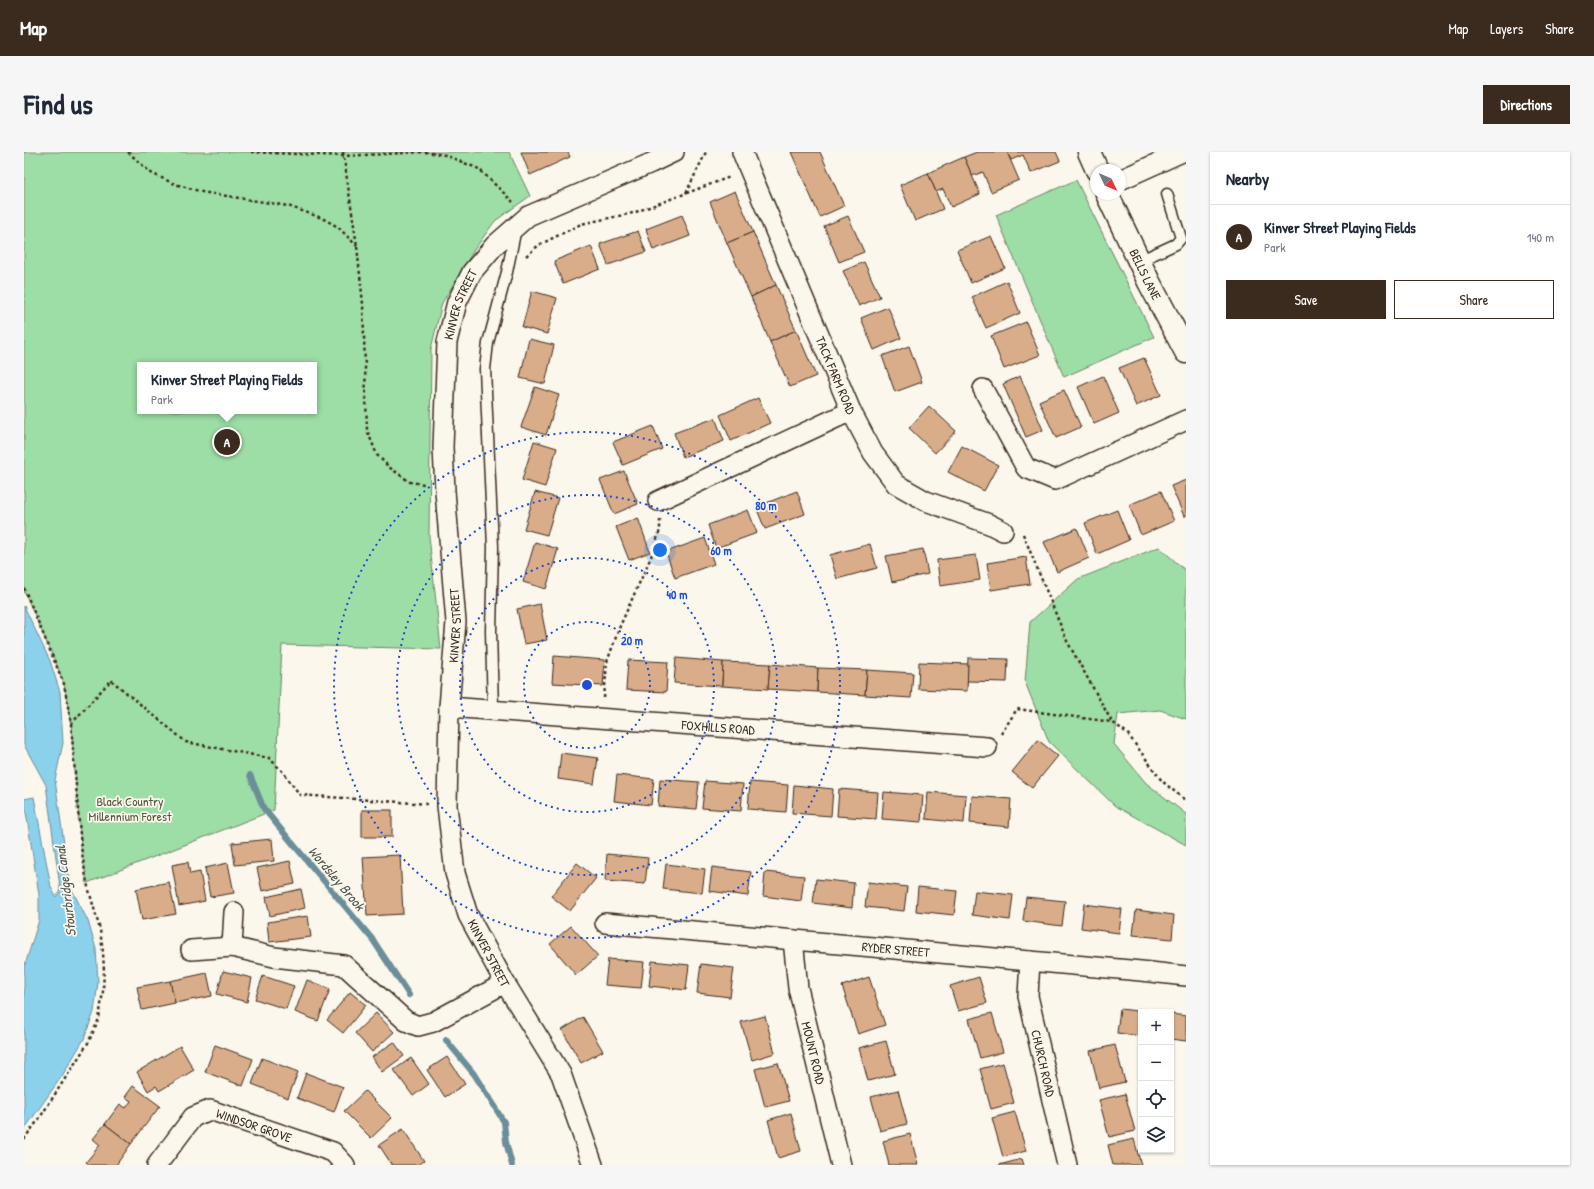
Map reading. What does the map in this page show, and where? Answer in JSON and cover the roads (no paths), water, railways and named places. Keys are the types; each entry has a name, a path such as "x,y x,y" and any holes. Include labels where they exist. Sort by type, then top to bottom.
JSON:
{"street":[{"name":"KINVER STREET","path":"593,1165 561,1074 504,983 468,915 455,873 447,806 449,707 456,622 445,491 443,447 447,342 457,302 472,272 495,245 523,220 674,152"},
{"name":"TACK FARM ROAD","path":"742,152 851,411 873,453 896,484 926,501 989,524 1002,531"},
{"path":"1089,152 1094,164"},
{"path":"1126,177 1182,152"},
{"name":"BELLS LANE","path":"1110,200 1139,261 1186,352"},
{"path":"983,389 1026,468 1055,480 1186,420"},
{"path":"658,501 851,411"},
{"name":"FOXHILLS ROAD","path":"449,707 602,719 994,740"},
{"path":"232,947 234,912"},
{"name":"RYDER STREET","path":"605,922 1186,976"},
{"name":"MOUNT ROAD","path":"793,940 798,988 842,1165"},
{"path":"192,950 232,947 274,957 344,965 406,1022 418,1026 433,1022 504,983"},
{"name":"CHURCH ROAD","path":"1030,961 1028,996 1067,1165"},
{"name":"WINDSOR GROVE","path":"157,1165 193,1117 210,1110 333,1152 345,1165"}],"lane":[{"path":"1139,261 1184,241 1167,194"},
{"path":"493,710 491,631 493,524 485,370 488,343 506,273 523,220"}],"water":[{"name":"Stourbridge Canal","path":"24,606 50,661 60,692 63,743 55,780 70,886 88,921 96,949 98,982 94,1012 84,1039 62,1076 24,1130 24,968 39,920 39,895 24,799 34,797 51,887 56,897 59,893 60,887 46,785 24,745"}],"waterway":[{"name":"Wordsley Brook","path":"250,775 264,809 373,940 409,995"},
{"name":"Wordsley Brook","path":"446,1040 474,1074 504,1122 506,1142 512,1165"}],"place":[{"name":"Kinver Street Playing Fields","path":"227,442"}],"park label":[{"name":"Black Country Millennium Forest","path":"130,808"}]}
